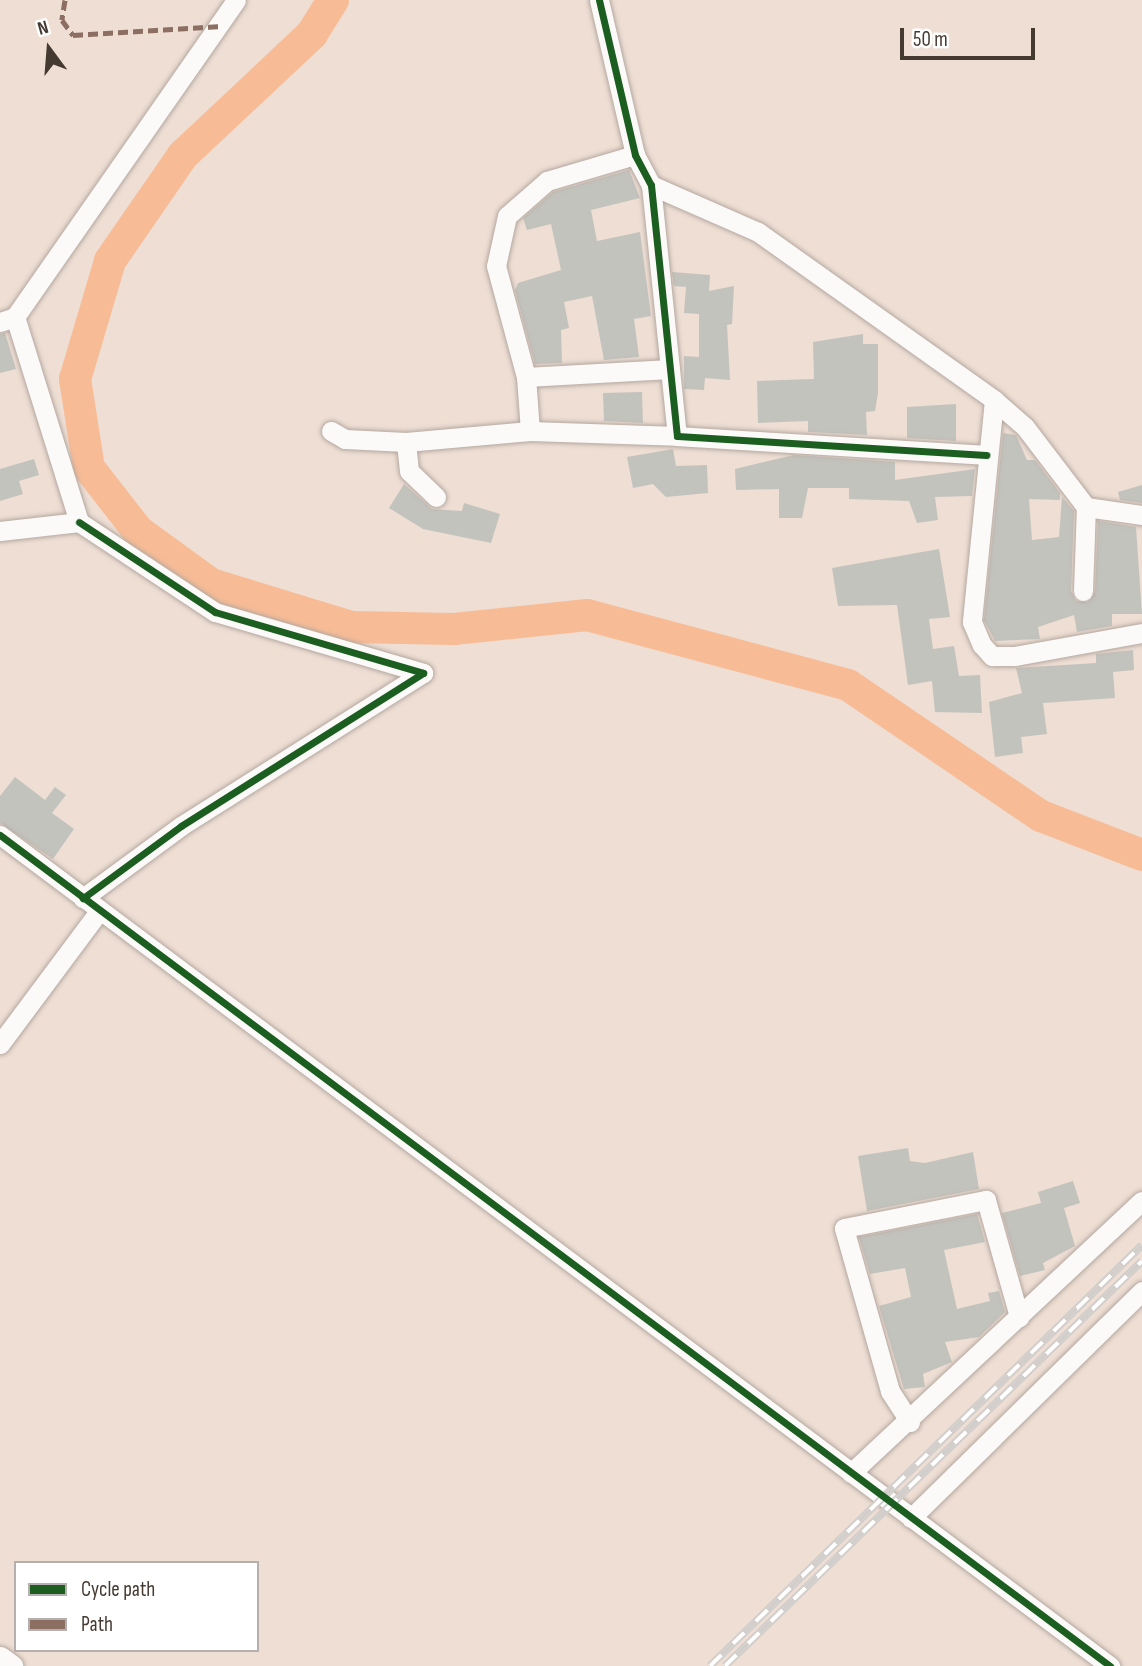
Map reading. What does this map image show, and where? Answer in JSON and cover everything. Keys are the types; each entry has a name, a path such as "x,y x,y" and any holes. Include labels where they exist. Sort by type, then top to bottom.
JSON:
{"main road":[{"path":"0,1658 11,1666"}],"street":[{"path":"83,898 181,826 423,673 215,612 79,522 7,319 236,0"},
{"path":"599,0 635,155 651,184 677,436"},
{"path":"530,431 526,377 496,266 507,216 547,181 635,155"},
{"path":"651,184 758,232 994,400 1025,427 1086,507 1083,592"},
{"path":"526,377 670,369"},
{"path":"994,400 986,455 972,622 982,645 992,656 1015,656 1142,633"},
{"path":"331,431 345,439 406,442 530,431 677,436 986,455"},
{"path":"406,442 409,471 436,497"},
{"path":"1086,507 1142,515"},
{"path":"0,531 79,522"},
{"path":"0,835 1110,1666"},
{"path":"0,1044 100,910"},
{"path":"910,1422 890,1391 844,1228 986,1200 1019,1317"},
{"path":"851,1473 910,1422 1142,1201"},
{"path":"911,1518 1142,1292"}],"building":[{"path":"629,170 640,198 591,210 597,241 640,232 651,316 634,319 639,357 604,360 592,296 564,302 569,328 561,330 562,363 535,364 515,290 518,283 561,270 551,224 527,230 523,218 553,192"},
{"path":"672,272 710,275 709,291 734,286 732,324 727,325 730,380 705,378 704,390 684,389 684,356 699,357 699,314 684,313 686,287 674,286"},
{"path":"5,333 16,369 0,373 0,334"},
{"path":"863,334 863,344 878,344 878,393 875,411 866,412 867,435 808,432 808,421 758,423 757,381 814,379 813,342"},
{"path":"642,392 643,423 604,421 603,393"},
{"path":"956,404 956,441 907,438 907,407"},
{"path":"1003,433 1016,435 1027,460 1035,460 1060,493 1060,500 1029,499 1032,540 1059,537 1062,497 1074,511 1071,591 1076,601 1088,602 1095,592 1098,521 1136,527 1142,614 1112,614 1112,626 1077,632 1074,615 1038,627 1040,639 995,641 984,620"},
{"path":"673,449 676,466 707,465 708,493 666,497 653,484 633,488 627,457"},
{"path":"794,455 895,462 895,480 975,469 972,496 935,497 938,520 917,523 909,501 849,499 849,488 808,488 802,518 779,518 779,489 736,490 735,469"},
{"path":"34,459 39,475 19,481 23,494 0,501 0,469"},
{"path":"404,484 432,509 462,511 464,503 500,514 491,543 423,529 389,508"},
{"path":"1142,485 1142,503 1120,500 1118,492"},
{"path":"939,549 950,617 929,619 933,649 954,646 959,676 980,675 982,713 935,712 932,681 908,685 897,605 838,606 832,568"},
{"path":"1133,650 1134,670 1113,672 1115,698 1043,703 1047,734 1021,737 1023,753 995,757 989,702 1022,693 1016,668 1096,663 1096,654"},
{"path":"15,777 45,800 55,787 66,795 52,813 74,829 53,859 0,823 0,796"},
{"path":"908,1148 910,1161 925,1163 973,1152 979,1189 867,1211 858,1156"},
{"path":"1073,1181 1080,1203 1064,1208 1075,1246 1043,1263 1045,1270 1020,1276 1002,1213 1041,1203 1038,1192"},
{"path":"977,1214 985,1242 944,1250 957,1309 990,1301 988,1293 999,1291 1005,1312 979,1337 945,1342 952,1362 923,1374 925,1387 904,1389 879,1306 911,1297 905,1268 870,1274 859,1237"}],"waterway":[{"path":"333,0 312,34 183,155 110,261 75,379 89,468 138,531 211,584 352,627 454,629 587,615 848,685 1041,816 1142,855"}],"railway":[{"path":"710,1666 1142,1245"},
{"path":"725,1666 1142,1261"}],"marked path":[{"path":"65,0 62,20 73,35 222,26"}],"cycle path":[{"path":"599,0 635,155 651,185 677,436 986,455"},
{"path":"79,522 215,612 423,673 181,826 83,898"},
{"path":"0,835 1110,1666"}]}
